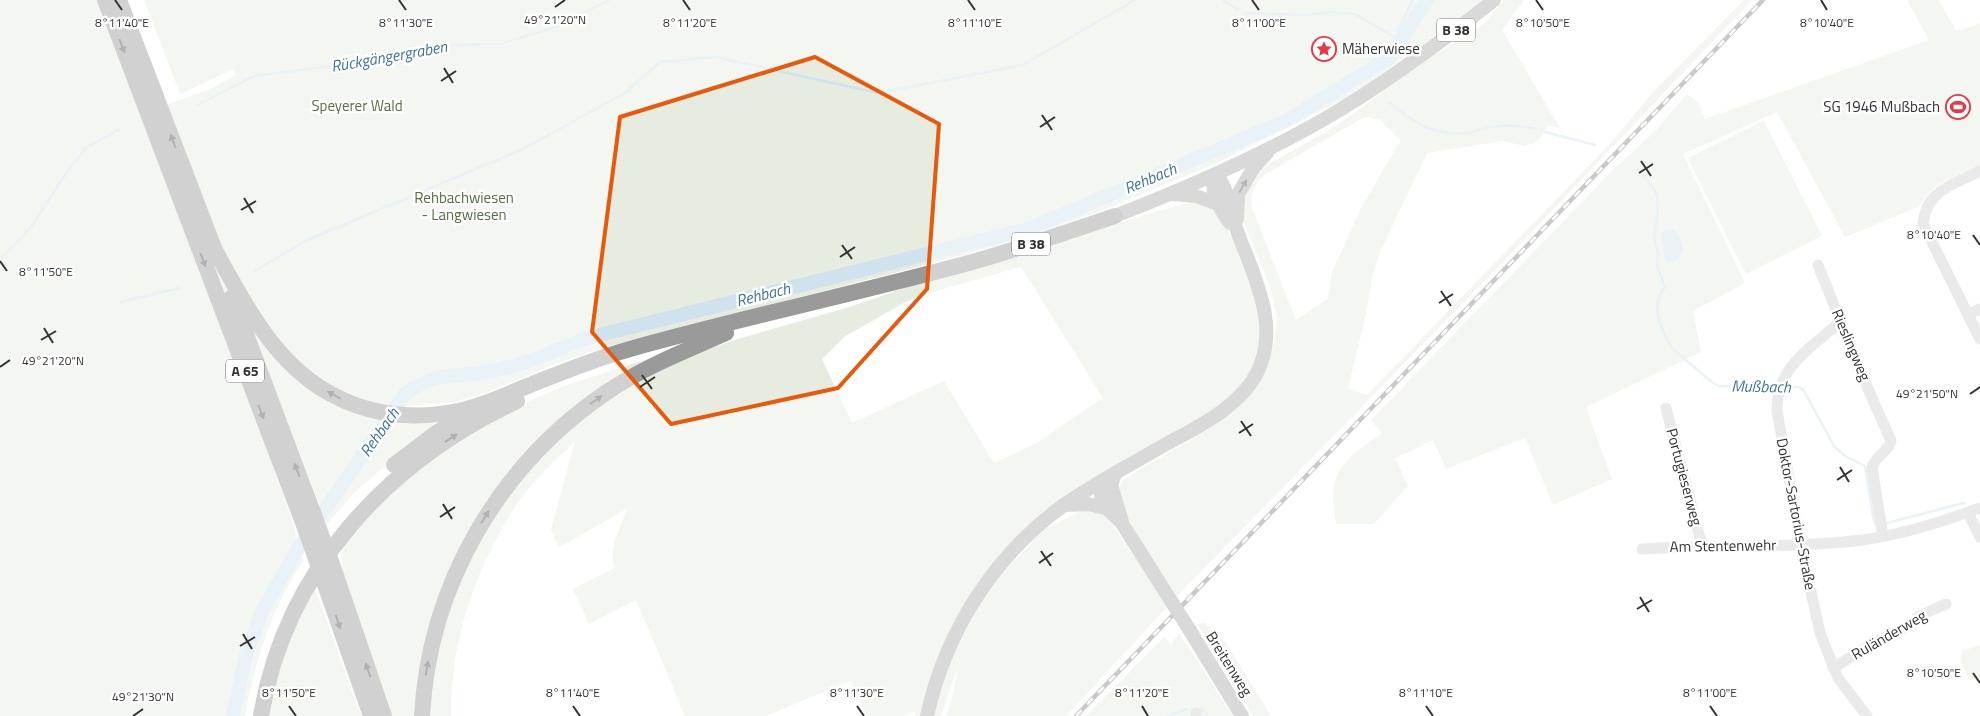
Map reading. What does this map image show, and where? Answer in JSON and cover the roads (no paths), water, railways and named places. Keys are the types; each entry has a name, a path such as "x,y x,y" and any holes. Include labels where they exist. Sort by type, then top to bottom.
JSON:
{"highway":[{"name":"A 65","path":"105,0 184,188"},
{"name":"A 65","path":"119,0 184,188 327,570 384,716"},
{"name":"A 65","path":"193,212 212,245 309,522"},
{"name":"B 38","path":"726,333 898,281 965,264 1115,216"},
{"path":"212,245 258,326 284,358 305,377 329,392 354,404 379,411 401,414 429,415 469,408 495,400 611,354 715,325 898,281"},
{"path":"262,716 269,679 284,637 312,580 349,527 394,480 455,435 526,397 623,362 726,333"},
{"path":"422,716 424,687 432,645 451,584 480,525 512,479 557,431 608,391 652,366 726,333"},
{"path":"252,716 262,669 280,620 302,576 328,536 360,497 403,458 447,426 495,400"},
{"name":"A 65","path":"327,570 371,716"}],"main road":[{"name":"B 38","path":"1115,216 1214,176 1272,148 1326,118 1418,58 1494,0"},
{"name":"B 38","path":"1237,232 1238,194 1254,167 1272,148"},
{"name":"B 38","path":"1214,176 1212,184 1218,204 1237,232"},
{"name":"B 38","path":"1109,480 1231,404 1252,382 1263,358 1267,336 1261,292 1237,232 1222,182 1214,176"},
{"name":"B 38","path":"1172,194 1196,196 1218,204"},
{"path":"927,716 939,674 950,646 964,618 995,571 1010,552 1064,505 1109,480"},
{"path":"1109,480 1099,493 1106,508 1123,525"},
{"path":"1109,480 1123,525"},
{"path":"1064,505 1088,504 1106,508"},
{"name":"Breitenweg","path":"1123,525 1242,716"}],"street":[{"path":"1980,171 1938,193 1927,205 1923,224 1980,339"},
{"name":"Rieslingweg","path":"1818,265 1839,323 1891,440 1890,446 1875,461 1872,468 1882,528"},
{"path":"1968,315 1980,309"},
{"name":"Doktor-Sartorius-Straße","path":"1839,323 1791,367 1779,388 1777,411 1820,633 1832,668 1846,690 1867,716"},
{"name":"Portugieserweg","path":"1666,408 1702,546"},
{"name":"Am Stentenwehr","path":"1642,549 1802,544 1968,512 1980,508"},
{"path":"1968,512 1980,538"},
{"name":"Ruländerweg","path":"1832,668 1872,644 1909,626 1919,616 1946,604"}],"water":[{"path":"1673,229 1680,239 1683,251 1678,259 1671,262 1665,260 1661,235 1665,230"}],"waterway":[{"name":"Rückgängergraben","path":"198,105 254,76 365,62 436,45 500,44 558,26 609,0"},
{"path":"255,271 305,241 521,150 625,93 660,62 715,57 878,93 1023,65 1135,0"},
{"name":"Rückgängergraben","path":"1223,0 1238,10"},
{"name":"Rückgängergraben","path":"1398,30 1413,0"},
{"name":"Rehbach","path":"233,716 245,659 262,611 299,547 405,394 416,387 425,382 444,377 511,367 583,339 1028,229 1286,121 1389,58 1427,0"},
{"name":"Rückgängergraben","path":"1244,13 1304,15 1333,12 1355,14 1394,37"},
{"name":"Mußbach","path":"1366,74 1371,81"},
{"name":"Mußbach","path":"1389,102 1415,122 1443,132 1466,133 1504,126 1536,129"},
{"name":"Rückgängergraben","path":"0,260 31,227 69,169 86,148 118,130"},
{"name":"Mußbach","path":"1545,132 1595,145"},
{"name":"Mußbach","path":"1637,169 1657,195 1658,208 1654,238 1658,253 1657,266 1665,287 1658,299 1657,307 1663,332 1672,348 1719,386 1778,387"},
{"path":"121,302 179,288"},
{"name":"Mußbach","path":"1783,387 1799,387 1804,391 1834,446 1845,456 1865,466 1874,522 1878,525"},
{"name":"Mußbach","path":"1883,524 1964,503"},
{"path":"1201,707 1207,716"},
{"path":"1167,716 1187,709"}],"railway":[{"path":"1076,716 1763,0"}],"place":[{"name":"Mäherwiese","path":"1324,49"},
{"name":"SG 1946 Mußbach","path":"1958,107"}],"park label":[{"name":"Speyerer Wald","path":"357,106"},
{"name":"Rehbachwiesen - Langwiesen","path":"464,206"}]}
